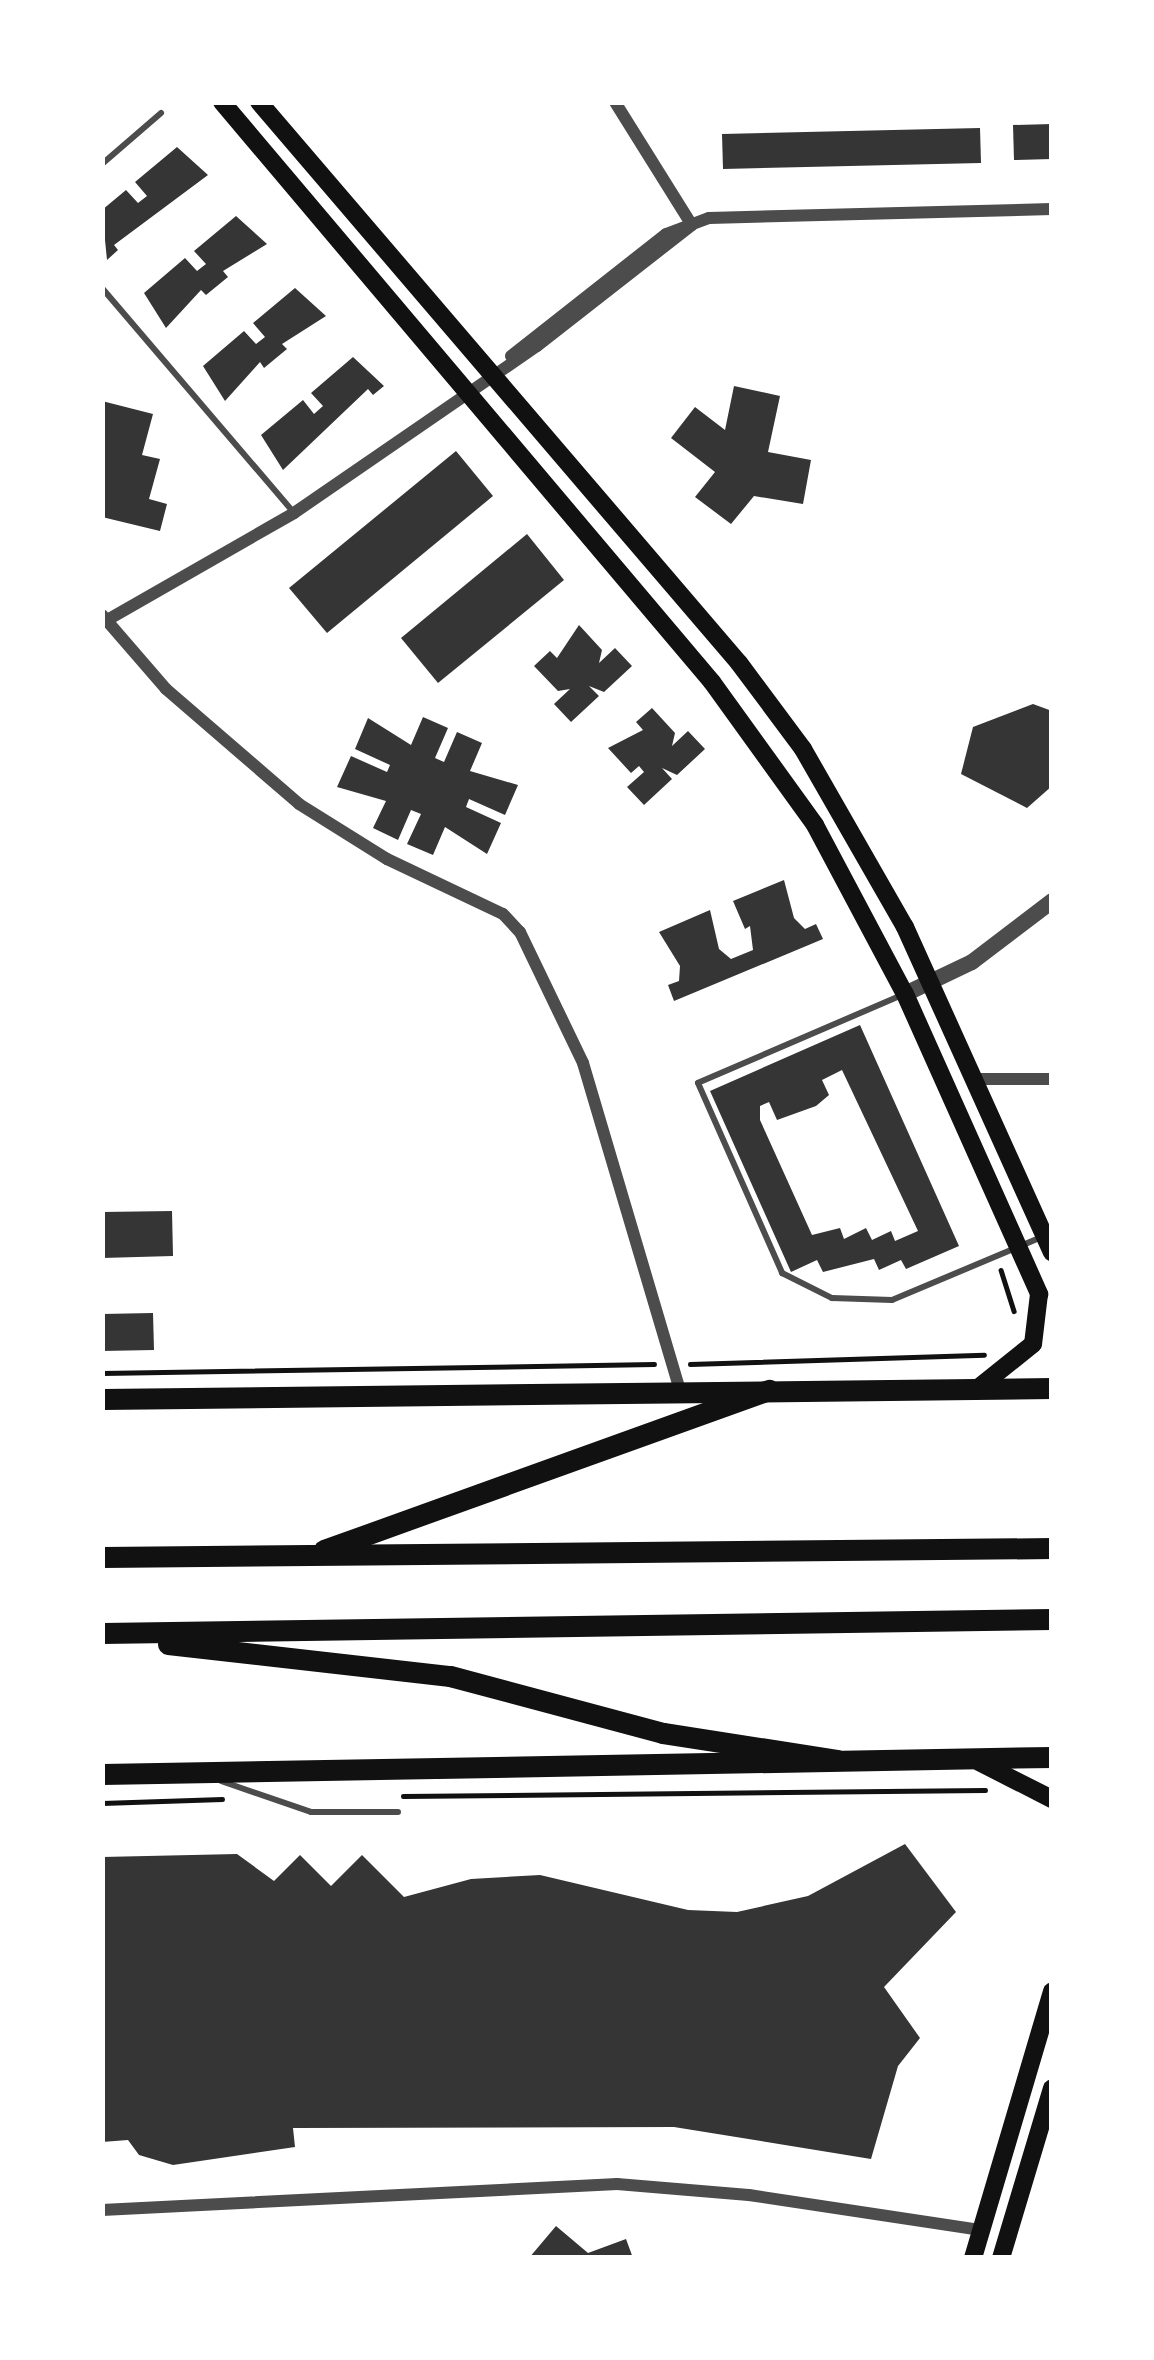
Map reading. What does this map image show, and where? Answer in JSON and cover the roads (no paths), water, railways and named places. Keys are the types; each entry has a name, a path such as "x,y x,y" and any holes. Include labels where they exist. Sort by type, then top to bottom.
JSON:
{"main road":[{"path":"222,102 471,390 783,776 905,994 1040,1294 1036,1337 1018,1362 976,1388"},
{"path":"259,102 771,704 859,838 977,1079 1048,1244"},
{"path":"102,1399 1052,1388"},
{"path":"304,1558 770,1390"},
{"path":"102,1557 1052,1548"},
{"path":"102,1635 1052,1619"},
{"path":"102,1635 392,1666 663,1733 838,1760"},
{"path":"102,1774 1052,1757"},
{"path":"962,1758 1019,1776 1052,1799"},
{"path":"973,2258 1052,1991"},
{"path":"1001,2258 1052,2088"}],"street":[{"path":"615,102 692,225"},
{"path":"680,1391 583,1063 520,932 503,914 387,860 299,804 166,689 103,619 295,513 471,390 692,225 751,212 1052,209"},
{"path":"905,994 932,983 1052,901"},
{"path":"977,1079 1052,1079"},
{"path":"102,2210 617,2184 749,2195 981,2230"}],"lane":[{"path":"102,164 161,113"},
{"path":"102,288 295,513"},
{"path":"905,994 700,1080 696,1092 782,1273 808,1292 892,1300 1020,1246 1048,1244"},
{"path":"204,1775 311,1813 398,1812"}]}
